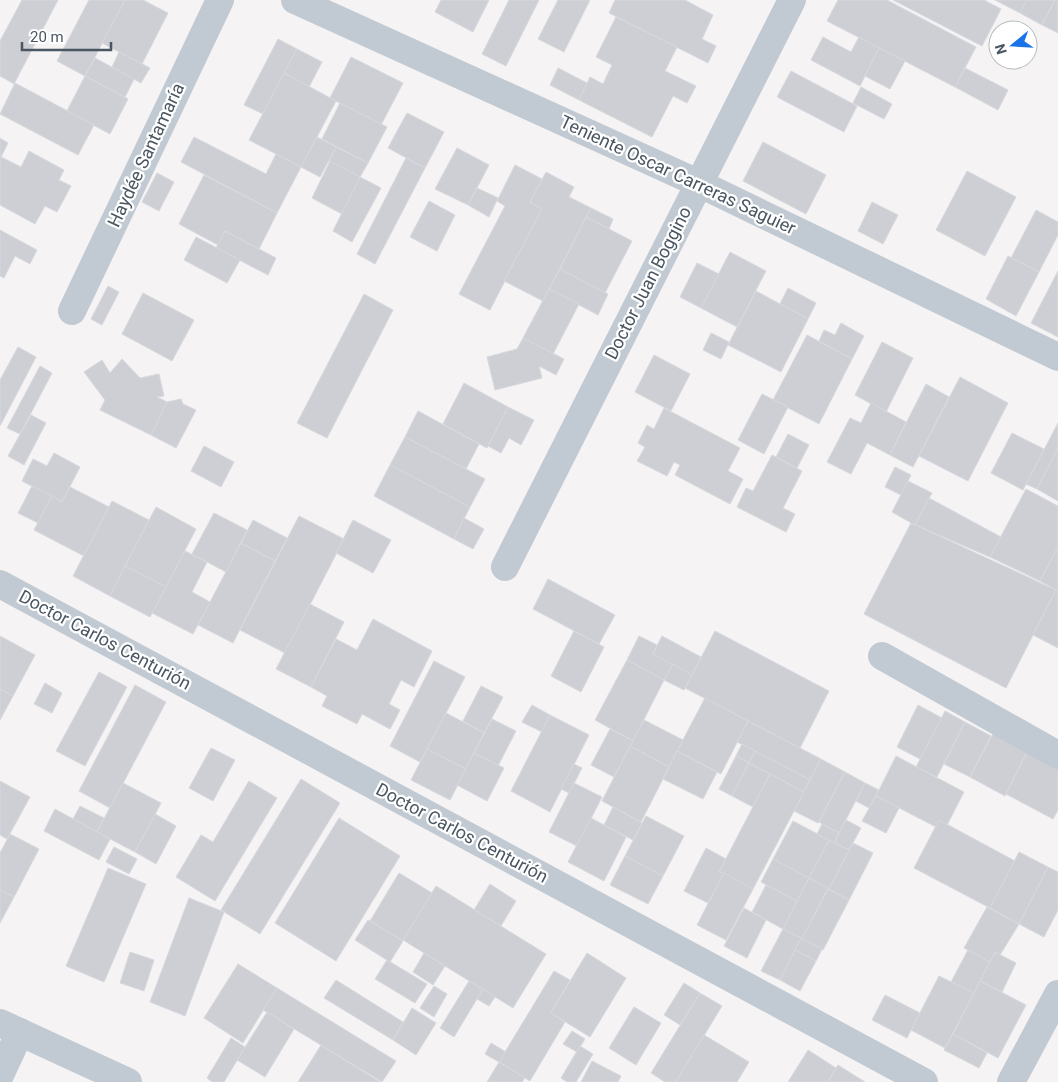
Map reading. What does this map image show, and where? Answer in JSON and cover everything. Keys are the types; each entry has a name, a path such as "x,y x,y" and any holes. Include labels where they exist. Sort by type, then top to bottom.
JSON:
{"street":[{"name":"Haydée Santamaría","path":"72,311 220,0"},
{"name":"Teniente Oscar Carreras Saguier","path":"295,0 698,183 1058,357"},
{"name":"Doctor Juan Boggino","path":"505,567 792,0"},
{"name":"Doctor Carlos Centurión","path":"0,584 924,1082"},
{"path":"882,656 1058,755"},
{"path":"1011,1082 1058,994"},
{"path":"0,1075 10,1028 128,1082"}],"building":[{"path":"22,0 58,0 14,84 0,76 0,41"},
{"path":"89,0 125,0 85,76 57,61"},
{"path":"125,0 143,0 168,13 142,64 102,43"},
{"path":"441,0 489,0 473,32 435,12"},
{"path":"509,0 539,0 506,66 482,54"},
{"path":"558,0 590,0 564,52 538,39"},
{"path":"615,0 685,0 713,15 702,39 716,46 708,63 609,13"},
{"path":"838,0 887,0 976,47 955,87 827,21"},
{"path":"893,0 984,0 1001,9 995,20 988,20 988,34 982,46"},
{"path":"995,0 1027,0 1020,13"},
{"path":"1027,0 1055,0 1042,25 1038,23 1038,20 1033,20 1020,13"},
{"path":"1055,0 1058,0 1058,33 1042,25"},
{"path":"616,17 677,47 665,71 696,86 687,103 673,96 652,137 579,100 590,77 603,84 612,65 596,57"},
{"path":"823,37 851,52 859,37 879,48 860,86 811,60"},
{"path":"278,39 297,49 263,114 244,105"},
{"path":"879,48 905,61 890,89 865,76"},
{"path":"297,49 322,62 309,87 284,73"},
{"path":"119,52 150,68 141,83 112,67"},
{"path":"351,57 403,83 381,125 330,98"},
{"path":"95,58 134,79 125,97 85,76"},
{"path":"558,68 587,83 579,100 550,85"},
{"path":"965,68 1008,90 998,110 955,87"},
{"path":"791,71 857,106 844,132 777,97"},
{"path":"284,73 336,101 301,167 249,140"},
{"path":"85,76 128,99 110,134 67,111"},
{"path":"15,83 94,125 78,155 0,114"},
{"path":"861,87 892,104 884,119 853,103"},
{"path":"340,103 387,127 368,163 322,139"},
{"path":"407,113 444,132 425,168 388,148"},
{"path":"194,137 266,174 276,154 301,167 277,213 181,162"},
{"path":"317,137 336,147 320,177 301,167"},
{"path":"0,138 8,143 1,157 21,167 29,151 64,170 59,180 71,186 57,212 45,206 35,224 0,205"},
{"path":"763,142 826,175 806,214 743,181"},
{"path":"336,147 368,163 360,177 329,161"},
{"path":"457,148 489,165 468,205 435,189"},
{"path":"406,158 425,168 375,264 357,254"},
{"path":"330,161 360,177 342,214 312,198"},
{"path":"515,165 542,179 530,202 542,209 490,310 459,294 505,206 497,201"},
{"path":"967,171 1016,197 985,256 936,230"},
{"path":"546,172 574,187 569,197 591,208 543,301 504,281 542,209 530,202"},
{"path":"157,173 174,182 159,211 142,202"},
{"path":"204,175 277,213 259,249 225,231 218,245 179,224"},
{"path":"360,177 381,188 352,242 333,231"},
{"path":"477,188 498,198 489,217 468,205"},
{"path":"429,201 455,215 437,251 410,237"},
{"path":"872,202 898,215 883,244 858,231"},
{"path":"591,208 613,219 609,229 586,217"},
{"path":"1036,210 1058,222 1058,235 1039,272 1011,258"},
{"path":"586,217 632,241 605,293 560,269"},
{"path":"0,230 37,250 30,264 15,256 4,278 0,276"},
{"path":"225,231 276,258 268,275 216,248"},
{"path":"196,237 240,260 227,283 184,260"},
{"path":"730,252 766,271 737,327 701,308"},
{"path":"1008,256 1039,272 1016,316 986,299"},
{"path":"697,263 719,274 701,308 680,297"},
{"path":"560,269 608,294 598,315 549,289"},
{"path":"1058,271 1058,337 1031,323"},
{"path":"108,286 119,292 102,325 91,319"},
{"path":"788,288 816,303 808,319 780,304"},
{"path":"549,289 579,304 553,354 523,338"},
{"path":"756,291 808,319 781,372 728,345"},
{"path":"143,293 194,320 172,361 122,334"},
{"path":"364,294 393,310 327,438 297,423"},
{"path":"841,323 864,336 852,359 819,341 824,330 835,335"},
{"path":"711,333 729,342 721,359 703,350"},
{"path":"807,335 852,359 819,424 773,400"},
{"path":"523,338 564,359 556,375 539,366 542,378 495,390 487,357 517,349"},
{"path":"882,342 913,358 886,412 855,395"},
{"path":"18,347 36,357 0,426 0,380"},
{"path":"654,355 690,374 671,411 635,392"},
{"path":"122,359 140,378 159,374 164,396 157,397 167,402 151,435 100,410 105,400 84,372 102,360 110,373"},
{"path":"40,366 52,373 20,434 7,428"},
{"path":"960,377 1008,403 968,481 919,456"},
{"path":"464,383 508,407 487,448 443,424"},
{"path":"926,384 949,397 913,467 890,455"},
{"path":"762,394 788,407 764,454 738,440"},
{"path":"181,399 183,404 196,410 176,448 151,435 167,402"},
{"path":"871,403 906,422 890,455 867,443 851,474 827,462 850,418 861,423"},
{"path":"508,407 534,420 521,445 509,438 501,453 488,446"},
{"path":"664,408 740,448 728,471 743,479 730,504 675,475 680,465 674,462 667,476 637,461 645,447 638,443 647,425 654,429"},
{"path":"418,411 479,444 466,469 405,437"},
{"path":"31,415 46,423 24,465 8,456"},
{"path":"1058,423 1058,448 1037,489 1026,484"},
{"path":"1012,433 1044,449 1023,490 991,473"},
{"path":"788,434 809,445 797,468 776,457"},
{"path":"405,437 485,479 470,507 390,465"},
{"path":"204,446 234,462 221,487 191,471"},
{"path":"1058,448 1058,501 1037,489"},
{"path":"54,453 80,467 62,502 22,481 33,459 47,466"},
{"path":"772,455 802,471 783,508 795,514 786,532 737,507 746,488 753,491"},
{"path":"390,465 470,507 454,539 374,496"},
{"path":"895,467 911,475 901,495 885,487"},
{"path":"908,481 932,493 915,525 892,512"},
{"path":"32,486 52,496 38,523 18,513"},
{"path":"70,487 109,507 84,556 34,530 52,496 62,502"},
{"path":"1026,489 1058,506 1058,547 1040,581 990,557"},
{"path":"929,498 1001,537 990,557 915,525"},
{"path":"112,501 149,520 110,596 73,576"},
{"path":"156,507 196,529 166,587 125,566"},
{"path":"214,513 247,530 226,572 192,554"},
{"path":"299,516 344,539 285,653 240,630"},
{"path":"464,518 484,529 473,549 454,539"},
{"path":"253,520 287,538 275,561 241,543"},
{"path":"353,520 391,540 373,573 336,553"},
{"path":"911,523 1056,590 1006,688 864,614"},
{"path":"241,543 275,561 233,643 198,625"},
{"path":"1058,547 1058,591 1040,581"},
{"path":"185,551 207,562 192,592 210,602 193,634 152,613"},
{"path":"125,566 166,587 150,617 110,596"},
{"path":"548,579 615,615 599,644 533,609"},
{"path":"1056,590 1058,591 1058,648 1033,635"},
{"path":"310,604 344,622 311,687 276,669"},
{"path":"373,619 432,651 414,687 401,680 389,704 400,710 390,729 362,714 357,724 322,706 327,696 311,687 336,639 357,650"},
{"path":"574,631 604,647 581,692 551,676"},
{"path":"715,631 829,691 800,748 685,688"},
{"path":"0,636 35,655 13,696 0,689"},
{"path":"639,636 657,645 653,654 673,664 664,680 627,660"},
{"path":"662,636 701,657 692,675 653,654"},
{"path":"627,660 664,680 633,741 595,720"},
{"path":"434,661 465,677 420,762 390,746"},
{"path":"673,664 692,675 684,690 664,680"},
{"path":"99,672 127,687 85,766 56,751"},
{"path":"45,683 62,693 52,713 34,704"},
{"path":"135,685 166,702 110,808 79,791"},
{"path":"481,686 503,697 484,733 463,721"},
{"path":"0,689 13,696 0,720"},
{"path":"705,698 748,721 721,774 677,751"},
{"path":"532,705 550,715 542,732 522,722"},
{"path":"918,705 942,718 920,759 897,747"},
{"path":"945,711 965,722 937,777 916,767"},
{"path":"446,713 484,733 466,769 427,749"},
{"path":"550,715 589,735 550,812 511,791"},
{"path":"492,719 516,731 498,766 474,753"},
{"path":"644,720 683,740 669,767 630,746"},
{"path":"748,721 821,759 810,780 737,742"},
{"path":"965,722 991,736 970,777 944,764"},
{"path":"610,729 633,741 614,777 591,765"},
{"path":"995,730 1029,748 1005,796 970,777"},
{"path":"742,744 755,751 749,763 736,756"},
{"path":"630,746 669,767 641,822 602,801"},
{"path":"211,748 235,760 213,801 189,788"},
{"path":"1029,748 1058,763 1058,810 1053,819 1006,794"},
{"path":"427,749 466,769 450,800 411,780"},
{"path":"677,751 717,772 703,799 663,779"},
{"path":"755,751 810,780 804,792 749,763"},
{"path":"474,753 504,768 487,801 457,785"},
{"path":"736,756 749,763 732,796 719,789"},
{"path":"896,756 964,792 947,825 939,820 936,827 876,796"},
{"path":"821,759 845,772 818,823 794,811"},
{"path":"749,763 770,774 753,807 732,796"},
{"path":"574,764 582,768 569,793 561,789"},
{"path":"845,772 865,783 839,833 819,822"},
{"path":"770,774 804,792 753,889 719,872"},
{"path":"301,779 340,803 260,934 221,910"},
{"path":"0,781 30,797 7,839 0,835"},
{"path":"249,781 277,798 215,901 176,877 201,835 213,842"},
{"path":"123,783 161,803 135,852 97,832"},
{"path":"574,783 602,797 577,846 549,832"},
{"path":"865,783 879,790 869,808 856,801"},
{"path":"876,796 899,808 886,833 862,821"},
{"path":"80,806 104,818 97,832 73,819"},
{"path":"613,807 642,823 633,840 604,825"},
{"path":"55,809 110,839 99,860 44,831"},
{"path":"155,814 176,826 156,864 135,852"},
{"path":"646,816 684,836 663,876 625,856"},
{"path":"339,818 400,856 336,961 275,923"},
{"path":"591,818 626,837 604,881 568,862"},
{"path":"846,820 861,828 849,850 834,843"},
{"path":"939,820 1015,861 990,908 914,868"},
{"path":"793,821 829,840 809,878 773,859"},
{"path":"822,824 839,833 834,843 817,834"},
{"path":"10,834 39,849 14,897 0,890 0,853"},
{"path":"829,840 849,850 829,889 809,878"},
{"path":"853,843 873,853 849,900 829,889"},
{"path":"114,847 137,859 129,874 106,862"},
{"path":"706,848 726,859 719,872 724,873 708,903 684,891"},
{"path":"1019,852 1048,867 1019,924 990,908"},
{"path":"625,856 663,876 648,904 610,885"},
{"path":"773,859 809,878 797,901 761,882"},
{"path":"1048,867 1058,872 1058,910 1044,937 1019,924"},
{"path":"108,868 146,884 104,982 66,966"},
{"path":"399,873 432,893 403,941 370,921"},
{"path":"724,873 753,889 726,940 697,925"},
{"path":"809,878 828,888 802,939 783,929"},
{"path":"490,884 516,901 501,926 474,910"},
{"path":"766,885 797,901 783,929 752,912"},
{"path":"436,886 546,954 513,1008 403,940"},
{"path":"828,889 849,900 823,950 802,939"},
{"path":"0,890 14,897 0,923"},
{"path":"189,898 224,912 185,1016 150,1002"},
{"path":"987,907 1019,924 1000,955 995,952 990,962 964,948"},
{"path":"744,908 766,920 747,958 724,946"},
{"path":"368,920 403,941 390,962 355,940"},
{"path":"783,929 801,938 780,980 761,971"},
{"path":"801,938 822,949 816,961 795,950"},
{"path":"795,950 816,961 800,991 780,980"},
{"path":"968,950 990,962 974,993 951,982"},
{"path":"130,952 154,960 144,991 120,983"},
{"path":"995,952 1016,963 1002,992 980,981"},
{"path":"424,953 445,966 433,985 413,972"},
{"path":"587,953 626,978 590,1037 551,1013"},
{"path":"387,960 427,984 415,1003 375,979"},
{"path":"238,964 277,988 243,1043 204,1018"},
{"path":"554,971 570,980 551,1013 565,1022 530,1081 499,1062"},
{"path":"939,976 974,993 945,1048 911,1030"},
{"path":"336,980 403,1022 393,1040 324,998"},
{"path":"469,981 483,989 454,1037 440,1028"},
{"path":"980,981 1026,1005 998,1058 953,1034"},
{"path":"684,983 700,993 680,1025 664,1015"},
{"path":"434,986 447,994 434,1017 420,1008"},
{"path":"277,988 396,1061 382,1082 263,1010"},
{"path":"483,989 495,997 489,1006 477,999"},
{"path":"700,993 722,1006 676,1082 665,1082 651,1073"},
{"path":"885,995 920,1013 907,1038 872,1020"},
{"path":"634,1007 661,1023 636,1065 609,1048"},
{"path":"412,1008 436,1023 416,1055 393,1040"},
{"path":"267,1012 294,1029 265,1077 237,1060"},
{"path":"572,1031 585,1039 577,1052 563,1044"},
{"path":"953,1034 987,1053 979,1068 944,1050"},
{"path":"704,1035 749,1062 737,1082 676,1082"},
{"path":"231,1038 245,1047 224,1082 212,1082 207,1078"},
{"path":"491,1043 506,1052 499,1062 485,1054"},
{"path":"321,1045 380,1082 298,1082"},
{"path":"580,1046 593,1054 576,1082 567,1082 561,1078"},
{"path":"808,1050 836,1068 828,1082 788,1082"},
{"path":"592,1061 621,1076 618,1082 581,1082"},
{"path":"499,1062 525,1078 522,1082 487,1082"},
{"path":"838,1065 865,1082 828,1082"}]}
